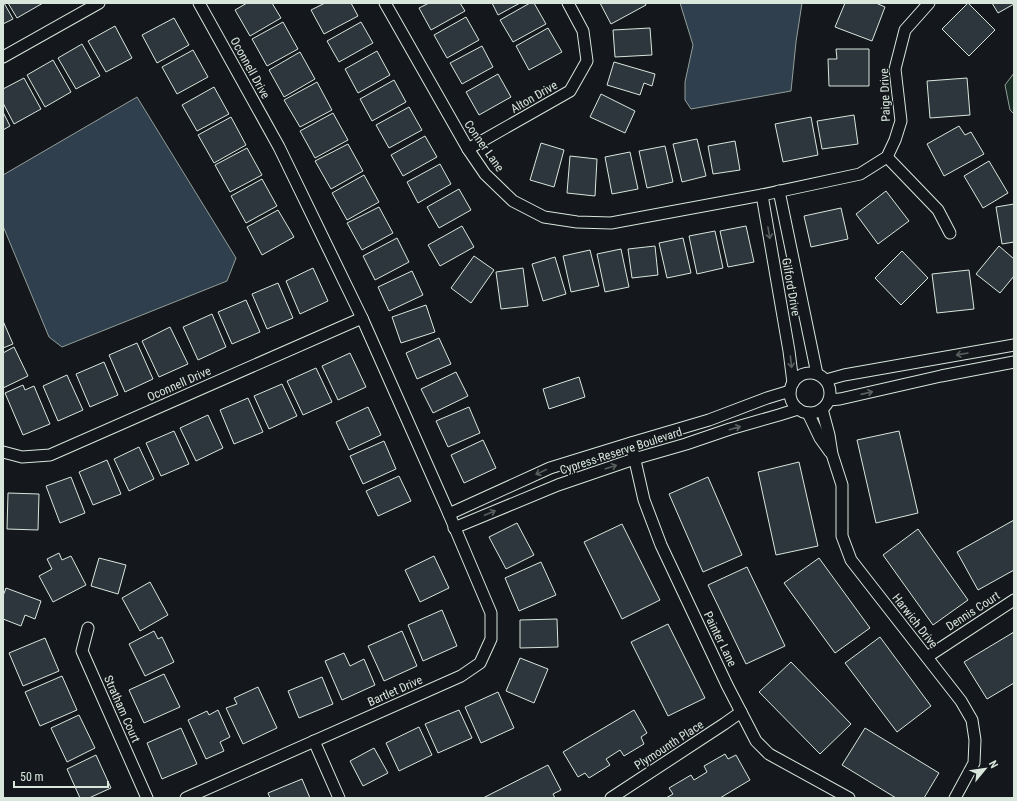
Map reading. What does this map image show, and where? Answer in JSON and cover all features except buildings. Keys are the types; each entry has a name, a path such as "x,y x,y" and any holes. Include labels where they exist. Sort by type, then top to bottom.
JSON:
{"street":[{"path":"3,56 99,3"},
{"name":"Oconnell Drive","path":"199,3 279,146 362,318 454,528"},
{"name":"Conner Lane","path":"385,3 468,149 485,174 514,201 544,217 577,222 611,223 762,195"},
{"name":"Alton Drive","path":"468,149 570,91 587,61 584,31 568,3"},
{"name":"Paige Drive","path":"887,157 895,140 901,121 895,69 905,30 928,3"},
{"path":"762,195 860,174 887,157 938,210 950,233"},
{"name":"Gilford Drive","path":"779,191 821,377"},
{"name":"Gilford Drive","path":"762,195 790,351 792,387"},
{"name":"Oconnell Drive","path":"3,452 22,457 50,455 362,318"},
{"path":"1014,345 844,375 821,377 808,373 799,376 792,387 791,397 794,404 803,411 815,412 825,405 840,399 941,376 1014,362"},
{"path":"985,350 986,367"},
{"path":"821,377 830,390 825,405"},
{"name":"Cypress Reserve Boulevard","path":"448,514 550,468 709,420 792,387"},
{"name":"Harwich Drive","path":"825,405 832,454 842,485 842,536 851,560 961,701 972,720 976,740 974,763 955,798"},
{"name":"Cypress Reserve Boulevard","path":"454,528 558,485 634,459 730,429 803,411"},
{"name":"Harwich Drive","path":"803,411 832,454"},
{"name":"Painter Lane","path":"631,443 644,500 661,545 756,741 769,754 849,798"},
{"name":"Bartlet Drive","path":"186,798 461,676 480,663 491,639 491,613 454,528"},
{"name":"Dennis Court","path":"927,657 1014,600"},
{"name":"Stratham Court","path":"88,628 82,651 147,798"},
{"name":"Plymounth Place","path":"612,798 741,712"},
{"path":"314,741 339,798"}],"green space":[{"path":"1014,73 1014,114 1010,110 1005,85"}],"water":[{"path":"680,3 802,3 791,91 691,109 685,100 685,82 693,45"},
{"path":"137,97 236,258 227,281 62,347 49,337 3,226 3,175"}]}
